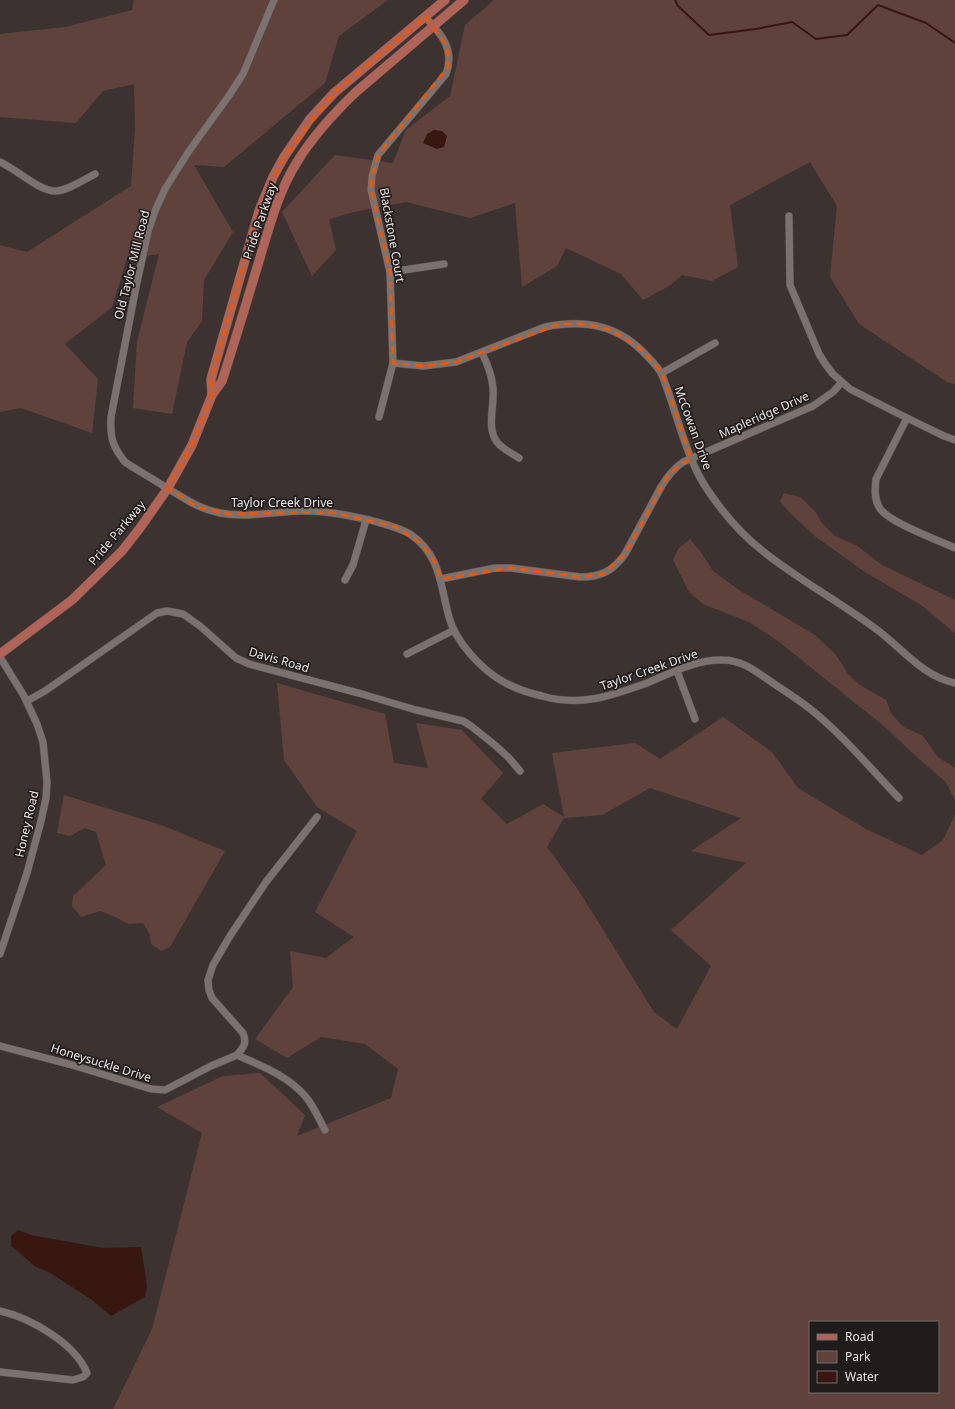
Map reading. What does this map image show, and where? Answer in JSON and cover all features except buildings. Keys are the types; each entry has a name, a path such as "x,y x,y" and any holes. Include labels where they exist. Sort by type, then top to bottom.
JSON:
{"main road":[{"name":"Pride Parkway","path":"212,395 211,379 259,211 273,177 284,157 310,119 334,93 445,0"},
{"name":"Pride Parkway","path":"0,654 52,616 90,584 122,551 168,488 192,445 212,395 222,381 272,217 285,184 296,162 339,108 464,0"}],"street":[{"name":"Old Taylor Mill Road","path":"168,488 125,462 116,451 110,430 111,417 136,287 148,232 155,211 165,189 242,74 274,0"},
{"name":"Blackstone Court","path":"379,416 393,363 390,272 371,190 372,176 378,155 446,74 450,56 448,46 434,26 425,17"},
{"path":"0,162 37,185 54,191 74,185 95,174"},
{"path":"789,216 788,277 792,293 819,354 833,374 861,395 955,440"},
{"path":"390,272 444,264"},
{"name":"McCowan Drive","path":"393,363 423,366 456,362 545,327 560,324 585,324 611,330 624,336 641,350 662,373 691,459 698,474 710,493 738,527 763,552 876,629 925,670 939,678 955,683"},
{"path":"662,373 715,343"},
{"path":"482,353 491,376 493,388 492,432 497,443 519,458"},
{"name":"Mapleridge Drive","path":"441,579 500,568 526,569 580,577 603,574 620,561 625,554 667,477 678,466 813,406 833,392 842,382"},
{"path":"907,418 876,479 875,489 878,505 884,513 894,521 955,548"},
{"name":"Taylor Creek Drive","path":"168,488 197,507 221,513 250,514 315,511 348,515 396,527 412,536 422,544 431,555 441,579 449,619 461,642 491,674 507,684 542,696 561,700 598,699 621,693 710,660 733,661 754,670 808,707 829,725 899,798"},
{"path":"345,580 353,565 366,520"},
{"name":"Davis Road","path":"27,701 45,691 157,613 167,611 183,614 200,626 236,658 249,664 416,710 462,721 471,726 496,746 520,771"},
{"path":"407,654 454,630"},
{"name":"Honey Road","path":"0,657 27,701 37,724 43,742 46,770 46,798 27,873 0,954"},
{"path":"677,671 695,719"},
{"path":"317,817 266,882 230,936 213,966 208,980 212,998 243,1033 246,1039 245,1045 237,1055 266,1067 295,1085 311,1104 326,1130"},
{"name":"Honeysuckle Drive","path":"0,1046 72,1065 151,1089 161,1090 166,1090 211,1066 237,1055"},
{"path":"0,1311 12,1313 41,1327 71,1350 84,1365 87,1373 83,1377 73,1380 0,1372"}],"highlighted area":[{"path":"425,17 447,46 448,67 378,155 372,176 371,190 390,272 393,363 423,366 456,362 560,324 585,324 611,330 641,349 662,373 691,459 678,466 667,477 625,554 603,574 580,577 511,568 441,579 435,563 422,544 396,527 331,512 229,514 197,507 168,488 192,445 212,395 211,379 259,211 284,157 334,93"}],"green space":[{"path":"134,0 388,0 339,36 325,83 224,167 194,165 233,232 204,280 202,321 187,342 172,414 133,408 137,341 159,254 127,259 112,307 65,344 98,379 92,433 21,408 0,412 0,245 27,252 131,186 135,129 134,84 103,91 76,123 0,117 0,34 65,27 132,10"},
{"path":"494,0 955,0 955,384 947,382 859,324 830,277 837,206 810,162 730,205 738,267 712,281 682,275 669,286 643,300 621,274 566,248 557,266 522,287 515,203 470,218 406,202 354,212 329,219 336,250 312,276 282,212 335,155 393,163 406,130 450,96 465,25"},
{"path":"784,493 800,497 815,511 822,523 835,536 856,545 882,565 955,600 955,633 921,605 865,572 816,537 789,512 780,501"},
{"path":"690,539 713,571 739,590 815,635 836,655 848,674 860,685 886,700 891,713 902,726 923,736 938,757 955,768 955,800 946,782 885,727 778,641 749,622 703,604 689,592 673,560 678,549"},
{"path":"277,683 385,714 394,763 428,768 416,723 462,730 503,773 481,799 507,824 543,804 564,817 552,753 635,743 660,759 723,717 772,752 798,788 866,829 922,855 943,840 955,815 955,1409 113,1409 152,1329 202,1133 157,1107 223,1076 260,1073 305,1115 297,1136 391,1098 398,1069 365,1044 321,1037 287,1058 255,1039 293,987 290,951 326,958 354,937 315,912 357,831 317,807 284,760","holes":["650,788 741,818 691,851 746,863 671,930 711,966 677,1029 654,1012 579,891 547,847 564,818 602,815"]},
{"path":"64,795 161,825 225,851 170,947 161,951 151,944 150,935 143,923 128,924 100,911 81,917 72,906 73,896 106,865 96,832 85,828 70,836 57,833"}],"water":[{"path":"434,130 442,131 447,136 444,147 437,149 423,143 427,134"},
{"path":"18,1230 31,1235 103,1248 141,1247 147,1285 145,1297 111,1316 92,1300 47,1271 36,1267 11,1246 11,1236"}],"waterway":[{"path":"675,0 678,6 709,35 756,29 792,22 816,39 847,35 878,5 926,23 955,43"}]}
